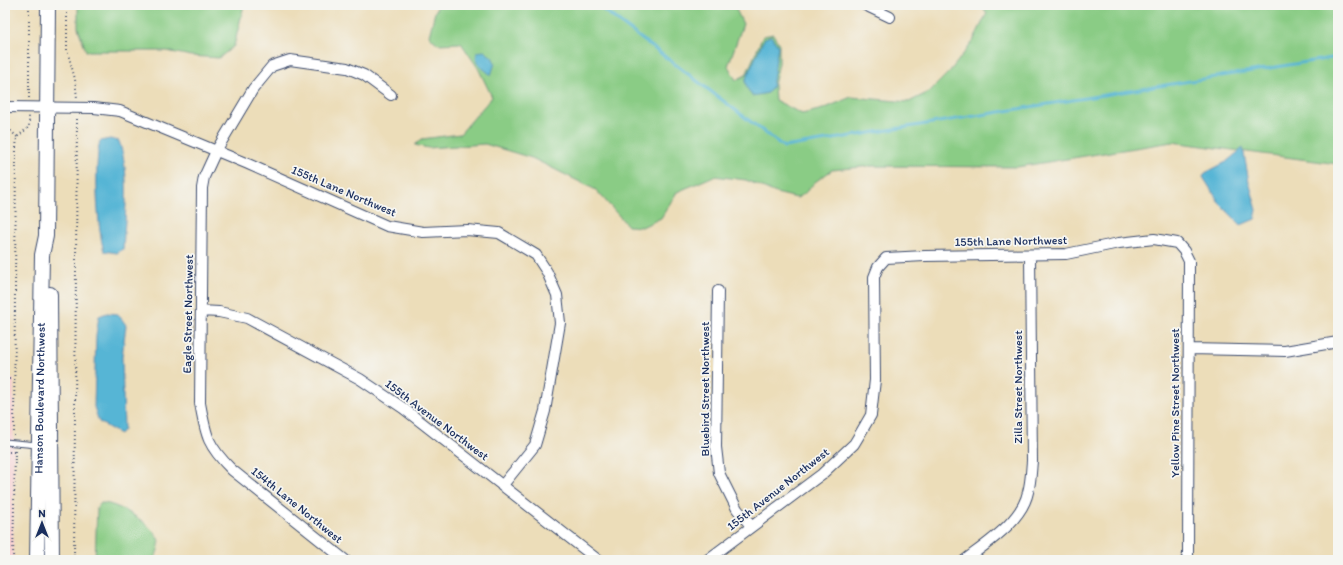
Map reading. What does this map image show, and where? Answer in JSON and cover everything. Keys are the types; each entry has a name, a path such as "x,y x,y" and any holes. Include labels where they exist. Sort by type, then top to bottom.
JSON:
{"main road":[{"name":"Hanson Boulevard Northwest","path":"48,5 46,236 50,272 52,560"},
{"name":"Hanson Boulevard Northwest","path":"37,560 37,445 42,256 46,236"}],"street":[{"path":"865,5 890,17"},
{"path":"216,151 253,89 272,66 290,60 347,68 364,75 391,94"},
{"name":"155th Lane Northwest","path":"5,107 94,108 120,111 216,151 387,226 424,232 467,230 499,233 536,255 547,272 557,295 560,323 544,411 535,445 502,486"},
{"name":"Eagle Street Northwest","path":"216,151 204,177 202,188 200,402 206,436 219,457 232,470"},
{"name":"155th Lane Northwest","path":"886,259 925,256 1066,254 1119,243 1154,239 1177,243 1182,248"},
{"name":"Yellow Pine Street Northwest","path":"1182,248 1189,261 1188,555 1186,560"},
{"name":"Zilla Street Northwest","path":"964,560 999,535 1016,516 1028,493 1032,461 1030,255"},
{"name":"155th Avenue Northwest","path":"707,560 822,474 854,444 860,434 871,415 875,380 874,278 878,267 886,259"},
{"name":"Bluebird Street Northwest","path":"718,290 716,447 719,473 737,509 751,526"},
{"name":"155th Avenue Northwest","path":"201,311 220,312 247,318 360,379 403,408 598,560"},
{"path":"1189,349 1285,351 1338,342"},
{"name":"154th Lane Northwest","path":"232,470 345,560"}],"lane":[{"path":"5,442 37,445"}],"path":[{"path":"29,5 29,88"},
{"path":"67,5 67,50 76,79 78,97"},
{"path":"74,560 77,119"},
{"path":"5,125 17,137 14,435"},
{"path":"17,137 30,127"},
{"path":"5,379 14,379"},
{"path":"5,452 14,452 13,560"}],"shaded area":[{"path":"5,379 14,379 13,560 5,560"}],"green space":[{"path":"78,5 244,5 234,46 219,58 191,56 167,51 86,51 78,28"},
{"path":"438,5 734,5 743,24 728,66 736,80 746,75 763,36 773,34 779,44 779,63 774,85 775,100 802,114 823,109 851,97 909,102 929,92 950,71 972,43 987,13 981,5 1338,5 1338,164 1172,142 1017,167 871,166 832,170 815,182 804,194 797,198 776,193 746,180 714,176 677,192 661,218 642,227 628,226 596,190 532,158 485,144 428,148 415,145 422,139 460,134 492,97 478,68 461,43 438,44 429,36"},
{"path":"101,503 116,506 135,516 151,529 157,536 159,542 154,560 95,560 97,508"}],"water":[{"path":"771,36 778,46 772,87 768,93 752,96 745,81 762,43 765,38"},
{"path":"484,51 492,57 495,63 491,75 480,66 476,58 477,52"},
{"path":"110,139 119,141 123,154 126,181 123,249 117,253 104,251 97,196 97,165 100,141"},
{"path":"1243,148 1249,182 1257,210 1255,219 1241,225 1220,204 1203,177 1205,173 1226,162"},
{"path":"107,313 118,314 126,325 122,357 124,429 120,434 99,422 94,407 96,335 99,316"}],"waterway":[{"path":"597,5 784,147 1338,57"}]}
